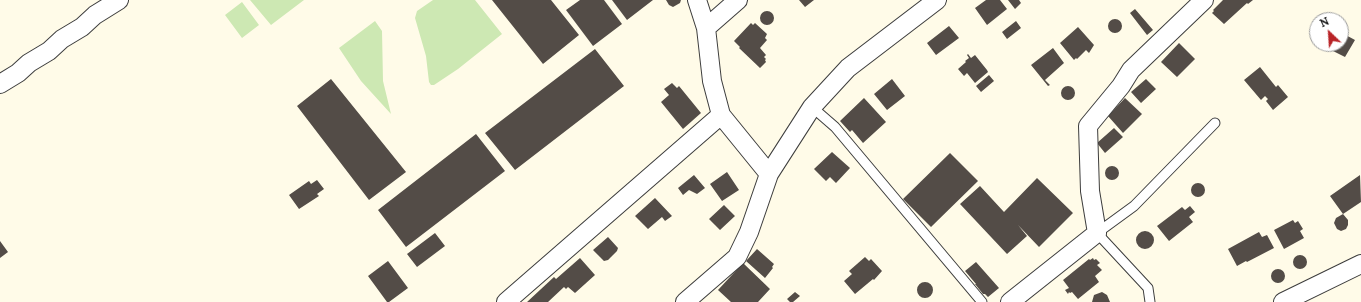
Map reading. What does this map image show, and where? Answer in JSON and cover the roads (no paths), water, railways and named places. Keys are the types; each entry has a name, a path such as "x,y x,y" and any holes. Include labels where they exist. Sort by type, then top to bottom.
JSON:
{"street":[{"path":"0,84 18,73 29,63 49,51 62,39 82,27 95,15 119,0"},
{"path":"697,0 706,28 712,81 721,115 769,174"},
{"path":"706,28 738,0"},
{"path":"685,302 737,257 749,232 769,174 812,107 848,68 937,0"},
{"path":"1010,302 1097,233 1090,191 1088,126 1121,86 1131,70 1204,0"},
{"path":"506,302 721,115"},
{"path":"1283,302 1361,264"}],"lane":[{"path":"812,107 835,127 982,302"},
{"path":"1150,302 1148,288 1097,233 1134,206 1215,123"}]}
